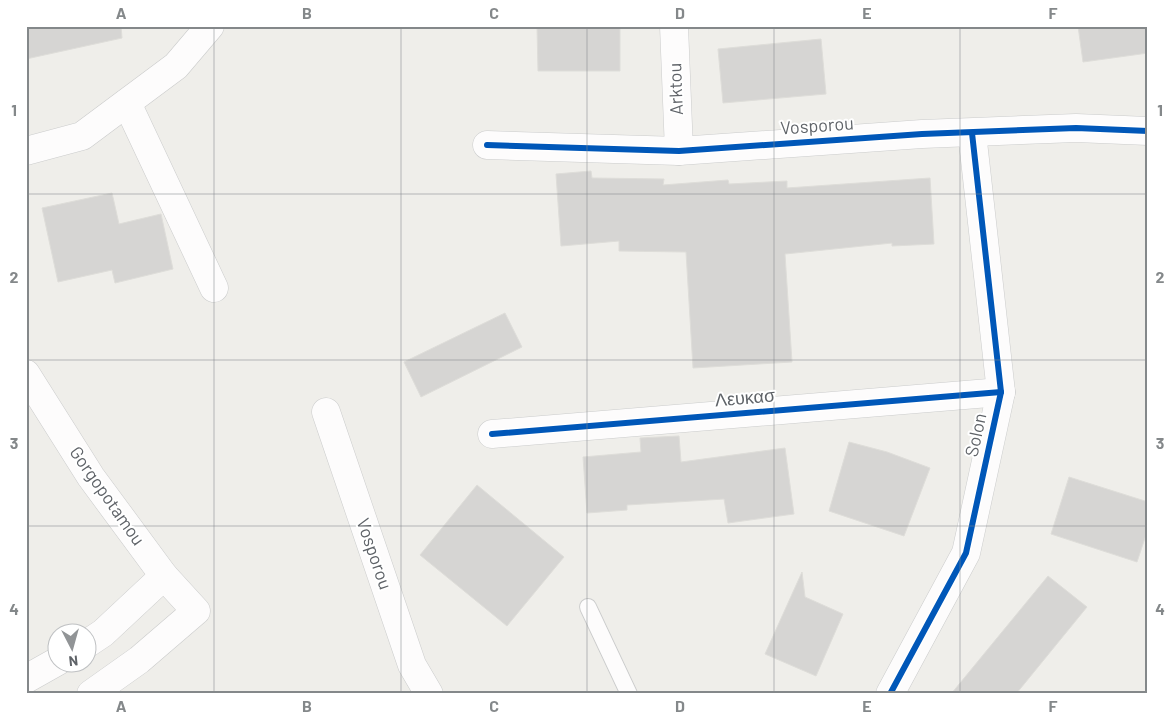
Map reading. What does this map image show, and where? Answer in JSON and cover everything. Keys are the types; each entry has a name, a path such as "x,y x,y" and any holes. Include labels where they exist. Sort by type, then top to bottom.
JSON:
{"street":[{"path":"26,151 82,136 176,66 210,26"},
{"name":"Arktou","path":"674,26 678,151"},
{"path":"127,103 214,288"},
{"name":"Vosporou","path":"488,145 678,151 922,134 1076,128 1148,130"},
{"name":"Solon","path":"890,694 966,553 1001,392 972,133"},
{"name":"Gorgopotamou","path":"26,374 91,476 164,576 196,611 139,660 91,694"},
{"name":"Λευκασ","path":"492,434 1001,392"},
{"name":"Vosporou","path":"326,412 412,666 429,694"},
{"path":"98,636 164,576"},
{"path":"26,679 48,667"}],"lane":[{"path":"588,607 629,694"}],"building":[{"path":"26,26 121,26 122,38 26,59"},
{"path":"537,26 620,26 620,71 538,71"},
{"path":"1078,26 1148,26 1148,53 1083,62"},
{"path":"821,39 826,94 723,103 718,49"},
{"path":"591,171 592,178 664,179 663,185 728,180 729,184 787,181 787,188 930,178 934,244 892,246 892,243 785,254 792,362 693,368 686,252 619,251 619,241 561,246 556,174"},
{"path":"112,193 119,224 161,214 173,269 115,283 112,270 58,282 42,208"},
{"path":"505,313 522,347 421,397 404,362"},
{"path":"679,436 681,462 785,448 794,514 728,523 724,499 627,505 627,510 587,513 583,457 641,452 640,438"},
{"path":"849,442 887,452 930,468 904,536 829,511"},
{"path":"1069,477 1148,502 1148,529 1137,562 1051,534"},
{"path":"477,485 564,557 507,626 420,555"},
{"path":"802,572 805,597 843,614 816,676 765,654"},
{"path":"1048,576 1087,607 1016,694 951,694"}],"cycle path":[{"path":"487,145 679,151 922,134 1076,128 1148,131"},
{"path":"890,694 966,553 1001,392 972,133"},
{"path":"492,434 1001,392"}]}
